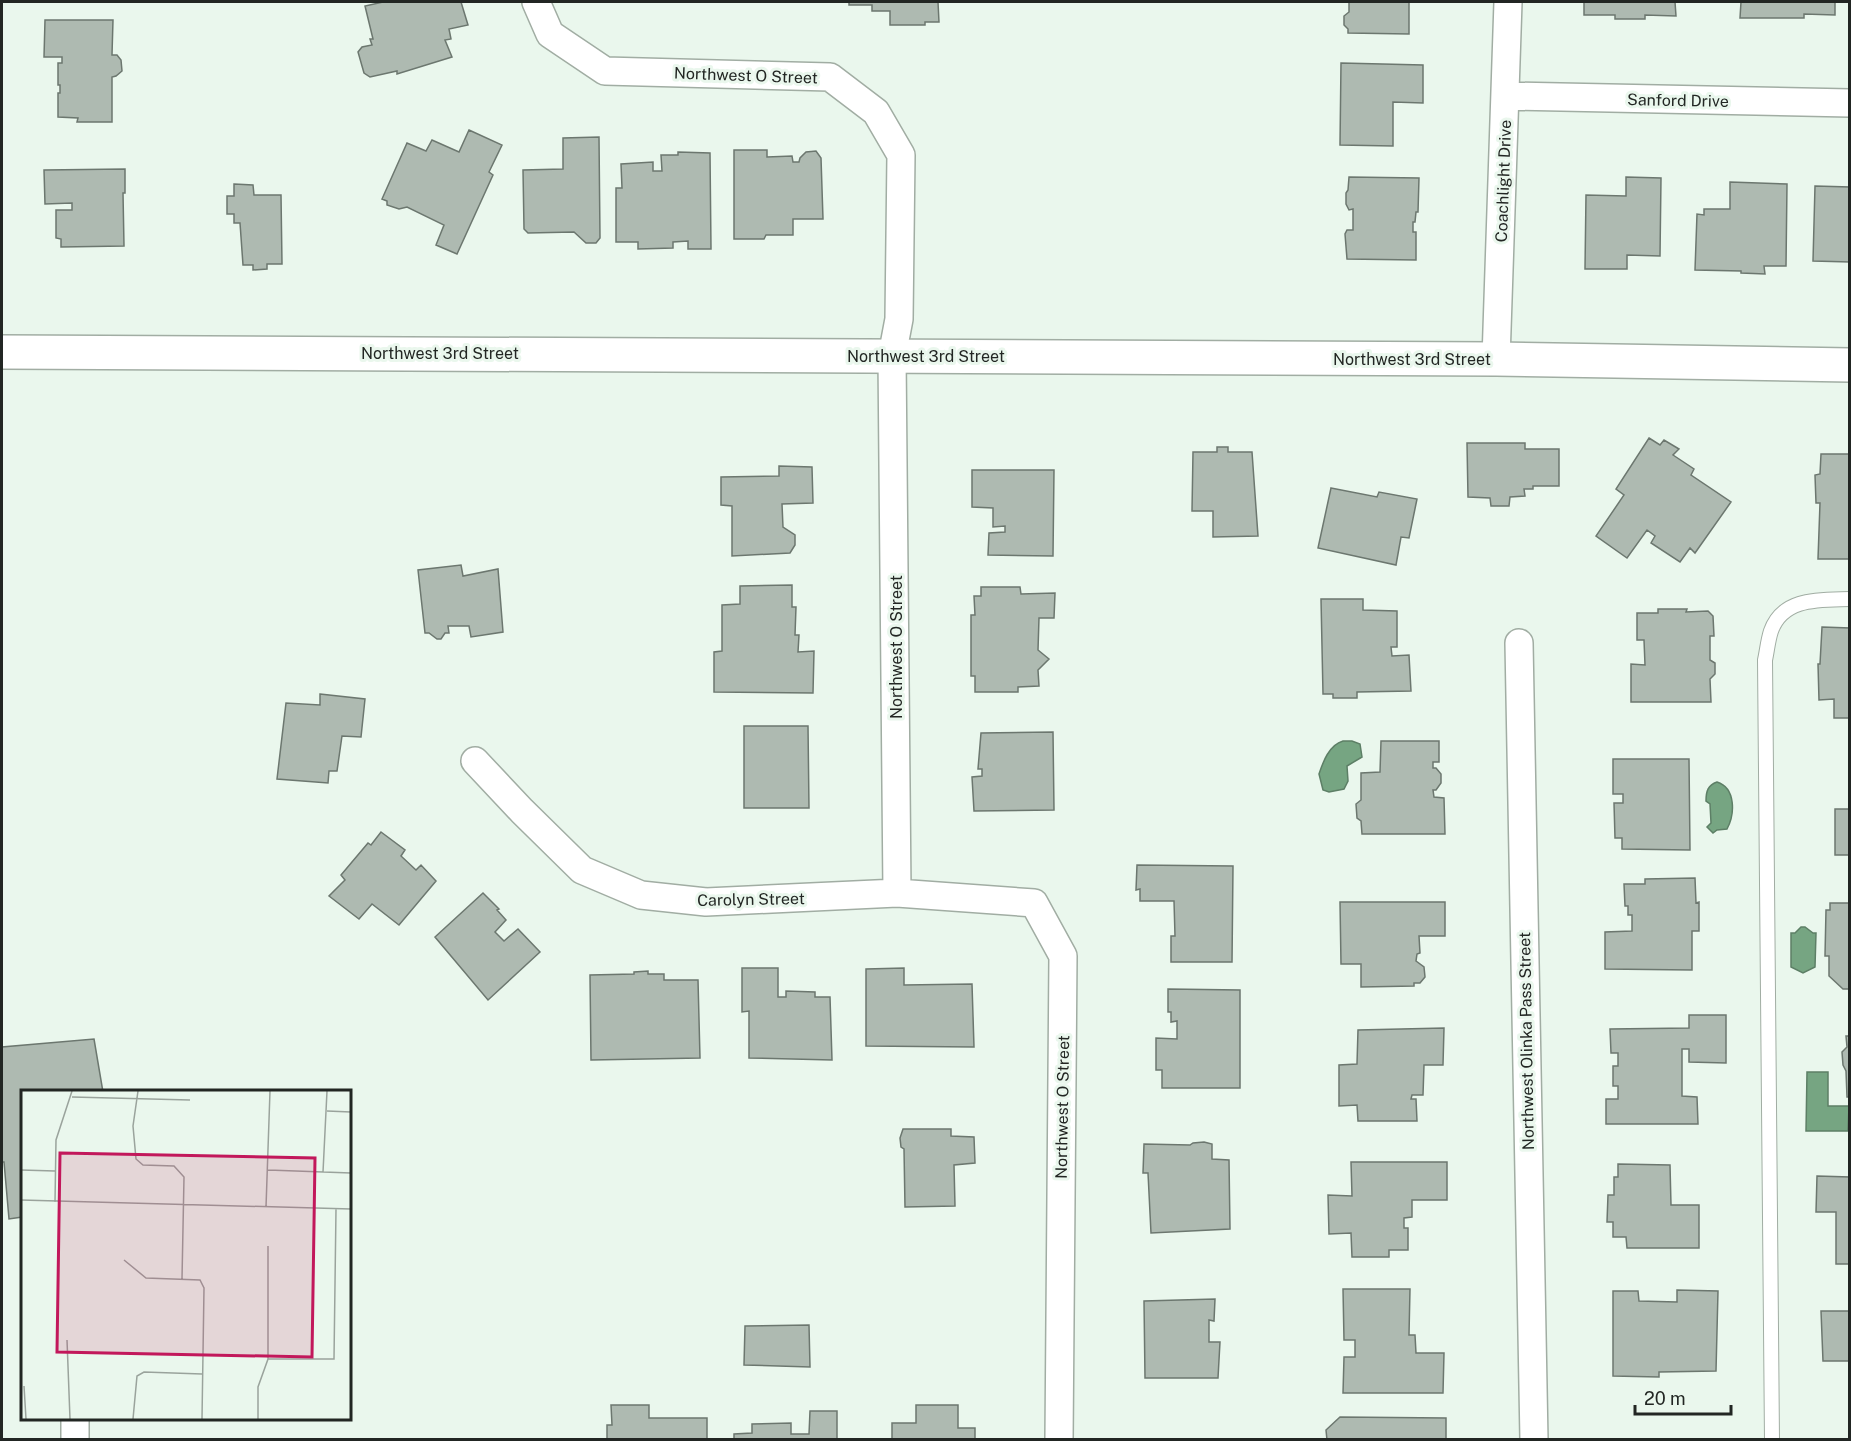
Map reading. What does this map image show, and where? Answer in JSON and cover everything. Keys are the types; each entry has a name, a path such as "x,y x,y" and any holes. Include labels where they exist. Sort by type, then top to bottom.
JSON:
{"street":[{"name":"Northwest O Street","path":"536,2 550,34 605,71 830,77 876,112 901,155 899,319 892,356 897,893 1034,903 1063,956 1059,1440"},
{"name":"Coachlight Drive","path":"1496,359 1508,2"},
{"name":"Sanford Drive","path":"1506,96 1850,103"},
{"name":"Northwest 3rd Street","path":"2,352 1496,359 1850,365"},
{"name":"Northwest Olinka Pass Street","path":"1519,643 1534,1440"},
{"name":"Carolyn Street","path":"475,761 582,870 641,895 706,902 897,893"},
{"path":"75,1420 75,1440"}],"lane":[{"path":"1772,1440 1765,660 1772,629 1786,609 1809,600 1850,599"}],"shaded area":[{"path":"1343,741 1360,744 1362,757 1347,766 1348,781 1344,789 1329,792 1323,790 1319,774 1322,764 1330,750"},
{"path":"1717,782 1728,790 1732,809 1727,829 1713,833 1707,827 1711,823 1710,804 1706,801 1706,797 1707,791"},
{"path":"1801,927 1816,933 1815,967 1803,973 1791,967 1791,933 1795,933"},
{"path":"1807,1072 1828,1072 1828,1106 1849,1106 1848,1131 1806,1131"}],"building":[{"path":"383,2 461,2 468,25 449,29 451,39 445,40 452,57 397,74 397,71 370,77 364,73 358,52 362,47 372,45 370,39 373,39 365,6"},
{"path":"849,2 938,2 939,22 925,22 925,25 890,25 890,11 872,11 872,5 849,5"},
{"path":"1349,2 1409,2 1409,34 1348,33 1344,25 1344,16 1349,12"},
{"path":"1584,2 1675,2 1676,16 1645,15 1645,19 1615,19 1615,15 1584,15"},
{"path":"1741,2 1835,2 1835,15 1804,14 1804,18 1740,18"},
{"path":"45,20 113,20 112,55 117,55 121,60 122,71 112,77 112,122 77,122 78,118 58,117 60,85 58,85 58,63 62,63 62,57 44,57"},
{"path":"1341,63 1423,65 1423,103 1393,102 1393,146 1340,145"},
{"path":"469,130 502,145 489,172 493,175 457,254 436,245 444,225 407,207 399,209 387,205 387,201 382,199 407,143 426,151 432,140 459,152"},
{"path":"599,137 600,238 596,243 586,243 574,232 528,233 524,229 523,170 563,169 563,138"},
{"path":"734,150 767,150 767,157 792,156 793,162 799,162 806,152 816,151 821,158 823,219 793,219 793,235 766,235 764,239 734,239"},
{"path":"678,152 710,153 711,249 688,249 688,241 673,242 673,248 638,249 638,242 616,242 616,188 622,188 621,164 653,162 653,171 662,171 661,155 678,155"},
{"path":"125,169 124,246 61,247 61,239 56,238 56,210 72,210 72,203 45,204 44,170"},
{"path":"1349,177 1419,178 1418,212 1413,222 1413,232 1416,232 1416,260 1347,259 1345,234 1347,230 1353,230 1353,209 1349,210 1346,204"},
{"path":"1626,177 1661,178 1660,256 1627,255 1627,269 1585,269 1586,195 1626,196"},
{"path":"1730,182 1787,184 1786,266 1764,266 1765,274 1695,270 1697,214 1704,215 1704,209 1730,209"},
{"path":"234,184 253,185 254,195 281,195 282,264 267,264 267,269 253,270 253,265 243,265 240,223 234,223 234,214 227,214 227,196 234,196"},
{"path":"1815,186 1850,187 1850,262 1813,261"},
{"path":"1649,438 1660,445 1664,440 1679,449 1673,455 1694,469 1691,475 1731,502 1695,553 1690,548 1680,562 1651,543 1655,536 1647,530 1627,558 1596,536 1624,495 1616,489"},
{"path":"1467,443 1525,443 1525,449 1559,449 1559,486 1533,486 1533,489 1524,489 1525,496 1510,497 1509,506 1491,506 1490,498 1468,497"},
{"path":"1217,447 1228,447 1228,452 1252,452 1258,536 1213,537 1213,511 1192,511 1193,452 1217,452"},
{"path":"1821,454 1850,454 1850,559 1818,559 1820,503 1816,503 1815,475 1820,474"},
{"path":"779,466 812,467 813,503 782,504 783,527 795,535 795,545 790,553 732,556 732,506 721,505 721,477 779,476"},
{"path":"972,470 1054,470 1053,556 988,555 989,533 1005,532 1005,526 993,527 993,508 972,507"},
{"path":"1331,488 1377,497 1379,492 1417,499 1409,538 1401,537 1396,565 1318,548"},
{"path":"461,565 463,576 498,569 503,632 471,637 469,626 448,626 449,633 445,633 441,639 425,633 418,570"},
{"path":"792,585 792,607 796,607 795,635 799,635 798,652 814,651 813,693 714,692 714,652 722,651 722,605 740,604 740,586"},
{"path":"981,587 1020,587 1021,594 1055,593 1054,618 1039,618 1038,650 1049,659 1038,670 1039,686 1018,687 1018,692 975,692 975,676 971,676 971,615 975,615 974,596 981,596"},
{"path":"1321,599 1363,599 1363,610 1397,611 1397,647 1391,647 1392,656 1409,655 1411,691 1357,692 1357,698 1333,698 1333,694 1323,694"},
{"path":"1658,609 1687,609 1686,612 1708,611 1713,616 1714,636 1710,636 1710,660 1715,663 1715,674 1710,679 1711,702 1631,702 1631,664 1645,665 1644,640 1637,640 1637,613 1658,613"},
{"path":"1822,627 1850,628 1850,718 1834,718 1834,699 1819,700 1818,664 1820,664"},
{"path":"320,694 365,699 361,737 342,736 337,771 329,771 328,783 277,779 286,703 320,705"},
{"path":"744,726 808,726 809,808 744,808"},
{"path":"1053,732 1054,810 974,811 972,777 982,776 982,769 978,769 981,733"},
{"path":"1381,741 1439,741 1439,762 1433,762 1433,768 1441,774 1441,783 1436,790 1433,790 1434,797 1444,798 1445,834 1362,834 1356,804 1361,800 1361,773 1380,772"},
{"path":"1613,759 1689,759 1690,850 1622,849 1622,838 1615,838 1614,803 1623,803 1623,794 1613,794"},
{"path":"1835,809 1850,809 1850,855 1835,855"},
{"path":"381,832 405,850 401,856 416,870 421,865 436,881 399,925 372,904 359,919 329,896 345,880 341,875 368,843 371,845"},
{"path":"1137,865 1233,866 1232,962 1171,962 1171,936 1175,936 1174,901 1140,901 1140,889 1136,890"},
{"path":"1695,878 1696,903 1699,902 1699,931 1692,931 1692,970 1605,969 1605,932 1632,931 1632,915 1628,915 1628,906 1625,906 1624,884 1645,884 1645,879"},
{"path":"483,893 499,909 497,910 506,920 495,932 504,941 518,929 540,952 488,1000 435,937"},
{"path":"1340,902 1445,902 1445,936 1419,936 1420,953 1417,954 1416,961 1424,967 1425,977 1420,983 1414,983 1414,986 1361,987 1361,964 1341,964"},
{"path":"1830,903 1850,903 1850,989 1843,989 1829,976 1829,956 1825,956 1826,910 1830,910"},
{"path":"742,968 778,968 778,997 786,997 786,991 815,992 815,997 830,997 832,1060 749,1058 749,1011 742,1012"},
{"path":"904,968 904,985 972,984 974,1047 866,1046 866,969"},
{"path":"648,971 648,974 664,974 664,980 698,980 700,1058 591,1060 590,975 634,974 634,972"},
{"path":"1168,989 1240,990 1240,1088 1162,1088 1162,1070 1156,1070 1156,1038 1177,1039 1177,1021 1171,1022 1171,1012 1168,1012"},
{"path":"1689,1015 1726,1015 1726,1063 1689,1062 1689,1049 1682,1049 1682,1096 1697,1097 1698,1124 1606,1124 1606,1099 1618,1099 1618,1086 1613,1086 1613,1066 1618,1066 1618,1053 1611,1053 1610,1029 1689,1028"},
{"path":"1444,1028 1443,1065 1424,1065 1423,1095 1412,1095 1411,1099 1416,1099 1417,1121 1358,1121 1357,1105 1339,1106 1339,1065 1357,1064 1358,1030"},
{"path":"1846,1036 1850,1036 1850,1097 1847,1097 1846,1071 1842,1052 1847,1047"},
{"path":"94,1039 103,1090 21,1090 21,1217 9,1219 4,1162 2,1162 2,1047"},
{"path":"903,1129 951,1129 951,1136 974,1137 975,1163 954,1165 955,1206 905,1207 904,1149 901,1147 900,1138"},
{"path":"1204,1142 1212,1144 1212,1159 1229,1160 1230,1229 1151,1233 1148,1173 1143,1173 1144,1144 1190,1145"},
{"path":"1351,1162 1447,1162 1447,1200 1412,1200 1412,1217 1404,1218 1404,1228 1408,1228 1408,1250 1389,1250 1389,1257 1352,1257 1351,1233 1329,1234 1328,1195 1352,1196"},
{"path":"1618,1164 1670,1165 1671,1205 1699,1205 1699,1248 1627,1248 1626,1237 1613,1237 1613,1222 1607,1222 1608,1195 1614,1195 1614,1177 1618,1177"},
{"path":"1817,1176 1850,1177 1850,1264 1836,1264 1836,1212 1816,1212"},
{"path":"1343,1289 1410,1289 1409,1335 1415,1335 1416,1353 1444,1353 1443,1393 1343,1393 1344,1357 1355,1357 1355,1340 1344,1340"},
{"path":"1677,1290 1718,1291 1716,1371 1659,1372 1659,1377 1613,1376 1613,1291 1638,1291 1639,1301 1677,1302"},
{"path":"1215,1299 1214,1321 1209,1320 1209,1342 1220,1342 1218,1378 1145,1378 1144,1301"},
{"path":"1821,1311 1850,1311 1850,1361 1823,1361"},
{"path":"809,1325 810,1367 744,1365 745,1326"},
{"path":"611,1405 649,1405 649,1418 707,1418 707,1440 607,1440 607,1425 612,1425"},
{"path":"916,1405 958,1405 958,1428 975,1428 975,1440 892,1440 892,1423 916,1423"},
{"path":"810,1411 837,1411 837,1440 734,1440 734,1434 752,1433 752,1424 791,1423 791,1434 809,1434"},
{"path":"1340,1417 1446,1418 1446,1440 1327,1440 1326,1430"}]}
